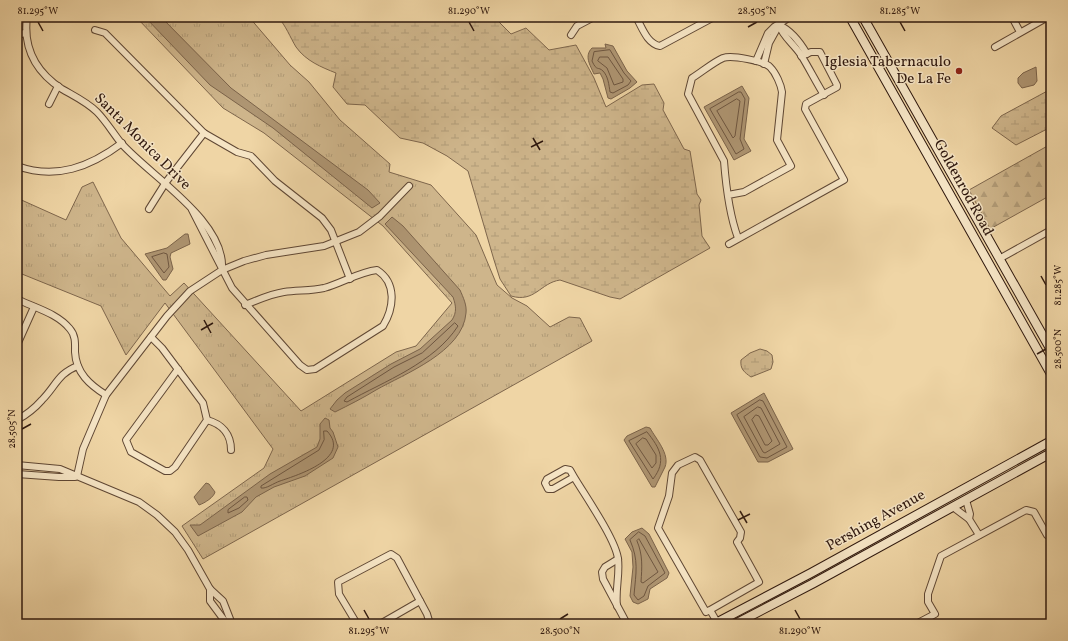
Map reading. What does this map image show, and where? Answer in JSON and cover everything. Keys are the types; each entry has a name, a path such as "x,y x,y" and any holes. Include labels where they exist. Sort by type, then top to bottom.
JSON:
{"main road":[{"name":"Goldenrod Road","path":"850,17 1051,374"},
{"name":"Goldenrod Road","path":"863,17 1050,347"},
{"path":"876,61 886,71 915,123 924,124"},
{"path":"919,138 926,139 951,184 960,190"},
{"path":"946,186 954,194 988,254 999,259"},
{"path":"997,278 1006,280 1037,335 1050,347"},
{"name":"Pershing Avenue","path":"715,623 811,573 1051,441"},
{"name":"Pershing Avenue","path":"735,624 1051,453"}],"street":[{"name":"Santa Monica Drive","path":"27,17 25,34 30,51 49,79 98,112 122,143 166,182 192,210 207,227 217,244 223,258 222,270"},
{"path":"571,35 578,26 594,17"},
{"path":"636,17 654,46 660,46 714,17"},
{"path":"756,61 768,33 774,27 790,17"},
{"path":"1012,17 1020,32"},
{"path":"995,47 1048,17"},
{"path":"778,25 786,29 804,55 824,96"},
{"path":"764,64 770,43 778,25"},
{"path":"95,30 105,33 204,133 237,152 251,156 259,162 276,181 322,218 331,230 350,279"},
{"path":"17,35 25,34"},
{"path":"729,244 844,180 805,109 806,104 824,96 837,87 820,52 804,55"},
{"path":"728,195 744,192 791,166 777,140 782,92 770,66 756,61 731,56 724,58 692,78 689,83 688,94 724,161 728,195 732,222 738,238"},
{"path":"49,104 58,86"},
{"path":"149,209 166,182 204,133"},
{"path":"17,166 31,171 65,171 98,160 122,143"},
{"path":"77,476 83,449 106,396 178,302 198,284 222,270 266,255 306,250 336,242 359,232 380,216 409,186"},
{"path":"999,259 1051,230"},
{"path":"222,270 232,288 245,305 300,365 307,370 315,369 383,326 389,317 392,304 392,292 386,278 377,270 319,289 283,292 245,305"},
{"path":"17,299 61,319 71,330 75,340 78,366 87,380 106,396"},
{"path":"17,346 34,307"},
{"path":"151,338 162,348 178,369 203,403 207,420 175,467 170,471 165,471 131,452 126,440 178,369"},
{"path":"17,420 43,400 60,376 67,370 78,366"},
{"path":"207,420 215,422 225,432 231,440 231,450"},
{"path":"695,457 700,460 741,532 740,538 737,542 759,582 710,610 706,612 684,571 658,528 668,500 672,473 678,465 695,457"},
{"path":"77,476 59,477 20,474 20,466 60,470 77,476 139,502 157,515 175,532 188,550 210,589 223,601 232,624"},
{"path":"574,477 553,489 548,489 545,483 547,479 565,469 570,470 616,549 619,573 616,596 617,606"},
{"path":"966,500 970,514 969,519"},
{"path":"953,507 969,519 979,535"},
{"path":"916,624 935,614 928,599 941,556 1020,512 1029,510 1034,512 1047,535 1051,538"},
{"path":"357,624 339,594 338,582 391,554 397,558 420,601 430,624"},
{"path":"618,560 605,567 602,572 603,579 627,624"},
{"path":"210,589 210,601 227,624"},
{"path":"380,624 420,601"},
{"path":"710,610 715,623"}],"green space":[{"path":"136,17 249,17 290,65 309,82 340,120 390,164 389,172 431,185 476,235 497,285 512,298 527,306 550,327 569,317 580,318 592,341 203,559 182,526 264,468 273,449 165,303 126,355 101,306 17,272 17,198 66,220 82,187 93,182 121,238 170,296 184,283 301,411 396,352 416,346 452,303 383,226 264,133 223,108"},
{"path":"278,17 494,17 511,34 526,28 549,50 576,45 594,78 606,107 642,85 654,84 664,103 663,110 684,149 690,151 697,194 701,200 699,205 702,236 710,248 620,299 560,280 547,285 532,295 526,297 511,296 500,279 468,171 447,156 423,143 400,138 365,105 347,104 333,87 336,73 319,66 304,56 296,47 286,28"},
{"path":"1051,89 1051,127 1016,145 992,128 1001,116"},
{"path":"1051,144 1051,195 990,229 969,190"},
{"path":"760,349 767,351 772,355 773,362 771,369 751,377 743,370 741,360 750,353"}],"water":[{"path":"145,17 161,17 231,88 368,190 380,203 372,208 273,128 210,85"},
{"path":"605,44 613,46 627,71 637,82 611,99 608,98 600,73 594,74 588,57 588,54 592,48 606,48"},
{"path":"1036,67 1037,81 1034,85 1022,88 1018,83 1018,78 1023,73"},
{"path":"742,86 749,98 744,139 751,151 734,160 704,107"},
{"path":"392,217 403,226 460,290 466,307 462,327 455,339 444,350 430,360 335,412 330,409 345,393 391,364 420,349 452,320 455,314 453,297 385,224"},
{"path":"185,234 188,234 190,244 171,253 170,257 173,269 166,280 163,280 145,254 167,248"},
{"path":"764,393 793,449 768,462 758,462 731,413"},
{"path":"325,418 329,420 330,428 333,432 338,447 333,458 305,476 274,487 256,497 242,512 198,536 190,525 200,525 270,474 317,447 320,439 320,424"},
{"path":"646,427 650,428 662,447 666,457 665,467 655,487 652,487 624,440 627,436"},
{"path":"206,483 209,484 215,492 209,500 199,505 194,497"},
{"path":"642,528 649,534 669,573 667,578 650,589 648,599 638,604 633,602 630,596 633,567 632,552 625,539 632,532"}],"place":[{"name":"Iglesia Tabernaculo De La Fe","path":"959,71"}]}
